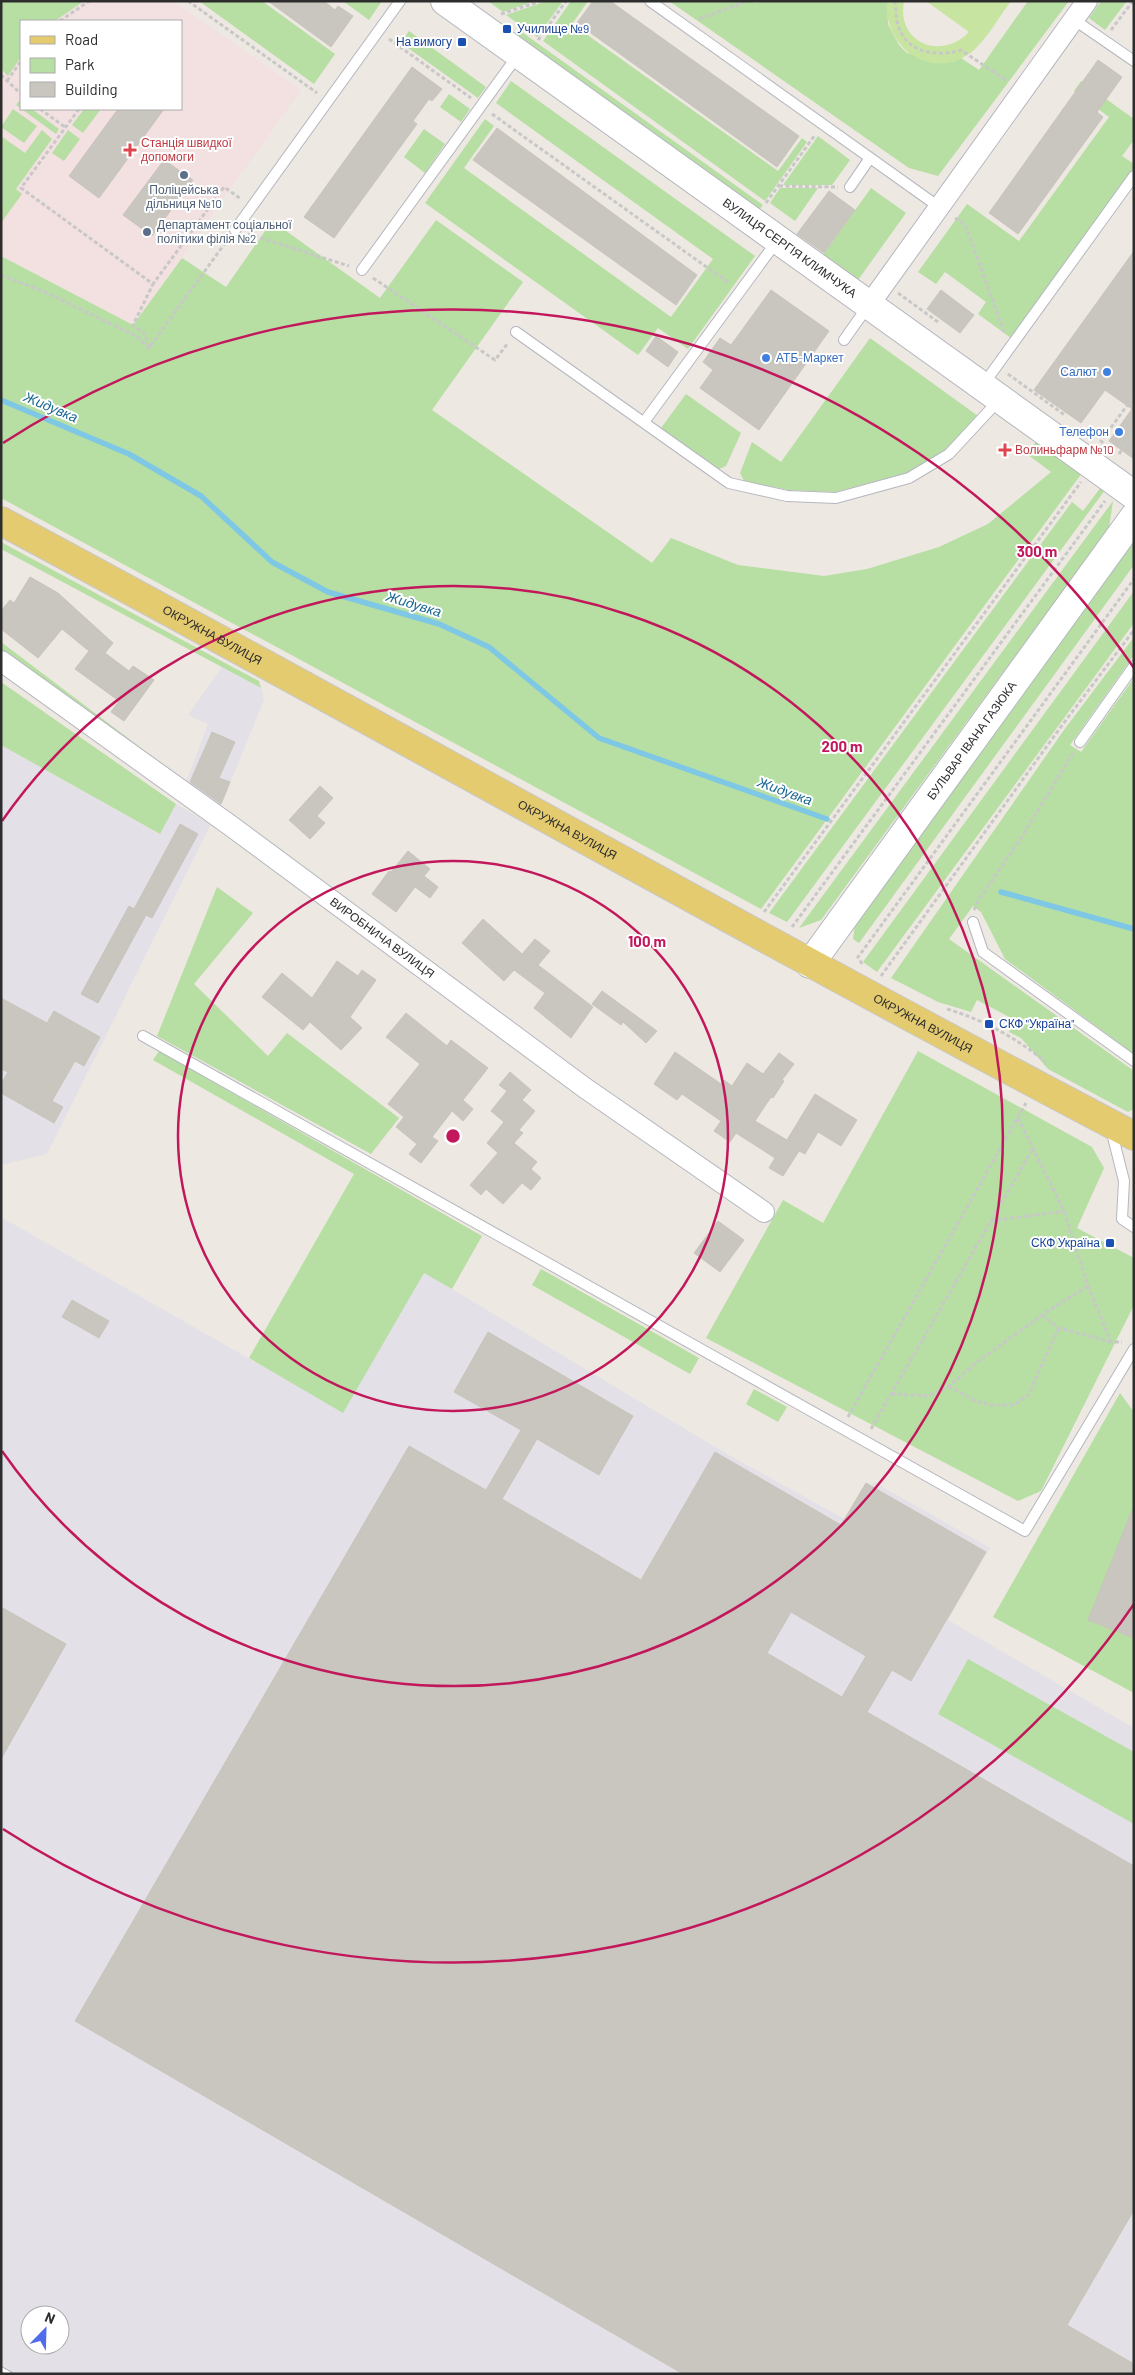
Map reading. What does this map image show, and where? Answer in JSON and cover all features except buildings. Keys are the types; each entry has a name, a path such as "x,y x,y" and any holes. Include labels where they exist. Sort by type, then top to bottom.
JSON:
{"main road":[{"name":"ОКРУЖНА ВУЛИЦЯ","path":"1,521 810,964 1134,1136"}],"street":[{"path":"869,305 1087,1"},
{"name":"ВУЛИЦЯ СЕРГІЯ КЛИМЧУКА","path":"449,2 528,47 753,222 869,305 994,383 1126,479"},
{"name":"БУЛЬВАР ІВАНА ГАЗЮКА","path":"810,964 1134,517"},
{"name":"ВИРОБНИЧА ВУЛИЦЯ","path":"1,661 231,826 585,1088 764,1212"}],"lane":[{"path":"234,230 400,1"},
{"path":"650,1 939,207"},
{"path":"1073,19 1134,61"},
{"path":"362,270 481,106 528,47"},
{"path":"850,187 870,158"},
{"path":"516,332 729,483 787,496 836,498 909,478 949,454 994,383 1010,349 1134,176"},
{"path":"644,422 778,240"},
{"path":"844,340 869,305"},
{"path":"1080,742 1134,666"},
{"path":"973,922 983,952 1134,1061"},
{"path":"143,1036 1024,1531 1130,1346"},
{"path":"1110,1123 1124,1181 1122,1219 1134,1227"}],"path":[{"path":"61,20 89,1"},
{"path":"188,1 328,100"},
{"path":"501,14 541,1"},
{"path":"528,47 566,1"},
{"path":"689,29 696,20 748,1"},
{"path":"894,1 896,21 901,32 918,50 943,54 961,50 1021,92"},
{"path":"1104,40 1133,1"},
{"path":"378,32 740,291"},
{"path":"8,81 20,63"},
{"path":"1,75 20,93"},
{"path":"41,110 65,127"},
{"path":"78,110 21,188 153,284"},
{"path":"753,222 823,125"},
{"path":"778,186 850,187"},
{"path":"149,348 145,334 133,325 153,284 224,187 251,207"},
{"path":"939,207 965,224 1010,349"},
{"path":"149,348 234,230 362,270 495,360 516,332"},
{"path":"1,276 47,293 136,336 149,348"},
{"path":"884,283 938,322"},
{"path":"994,383 1069,418"},
{"path":"1101,441 1134,396"},
{"path":"1119,454 1134,433"},
{"path":"1093,435 1107,445"},
{"path":"791,927 1126,479 1119,454 1113,450"},
{"path":"763,914 1087,474"},
{"path":"868,970 861,964 858,957 1134,579"},
{"path":"881,977 1054,736 1134,630"},
{"path":"973,922 974,912 980,898 1021,838 1080,742"},
{"path":"875,973 889,981"},
{"path":"841,1428 1036,1084 1049,1065 1020,1041 970,1016 945,1008"},
{"path":"1018,1117 1064,1211 1088,1286 1111,1342"},
{"path":"864,1441 1033,1148"},
{"path":"991,1221 1064,1211"},
{"path":"890,1394 929,1396 949,1386 976,1363 1042,1315 1088,1286"},
{"path":"1042,1315 1059,1328 1130,1346"},
{"path":"949,1386 975,1401 991,1405 1014,1405 1028,1395 1059,1328"}],"shaded area":[{"name":"Станція швидкої допомоги","path":"52,1 173,1 301,90 133,325 1,256 1,40 20,26 20,110 182,110 182,20 27,20"},
{"path":"222,667 261,688 264,700 220,808 186,782 208,724 188,715"},
{"path":"1,745 159,834 176,804 211,824 47,1154 1,1165"},
{"path":"1,1217 343,1412 424,1272 727,1454 850,1522 874,1482 990,1548 948,1620 1134,1728 1134,2374 1,2374"}],"green space":[{"path":"1,1 84,1 56,20 20,20 20,58 8,76 1,69"},
{"path":"199,1 262,1 335,54 314,84"},
{"path":"343,1 382,1 369,20"},
{"path":"488,1 535,1 503,12"},
{"path":"547,1 563,1 537,37 506,15"},
{"path":"571,1 588,1 572,24 778,171 802,138 807,142 765,201 543,41"},
{"path":"669,1 751,1 754,3 767,1 887,1 888,24 899,45 907,53 952,62 961,58 979,70 1028,1 1069,1 938,176 909,168"},
{"path":"887,1 904,1 903,16 907,28 914,37 923,43 934,46 958,41 969,32 926,1 1011,1 989,33 974,50 959,60 943,63 928,62 914,56 902,47 893,34 888,18"},
{"path":"1101,1 1127,1 1105,30 1089,18"},
{"path":"519,30 763,205 756,214 514,38"},
{"path":"409,31 486,87 478,98 401,43"},
{"path":"511,81 755,256 688,349 658,328 638,355 425,203 485,119 494,126 464,168 671,317 713,259 496,103"},
{"path":"1081,81 1134,119 1134,140 1122,156 1134,164 1134,167 1011,338 978,314 986,302 945,272 936,284 918,272 967,204 1019,241 1109,117 1074,91"},
{"path":"449,94 470,109 461,122 440,107"},
{"path":"20,100 20,108 16,105"},
{"path":"13,109 37,126 24,143 1,127"},
{"path":"23,110 33,110 59,129 56,134"},
{"path":"83,110 100,110 83,133 72,125"},
{"path":"424,129 445,144 425,173 404,157"},
{"path":"42,130 52,139 16,189 22,194 1,223 1,136 25,153"},
{"path":"68,130 80,139 64,161 52,153"},
{"path":"818,136 850,160 832,185 783,185"},
{"path":"780,188 818,188 795,221 770,203"},
{"path":"871,188 906,213 858,280 823,255"},
{"path":"436,220 523,282 432,410 652,563 671,538 738,565 824,576 867,569 939,547 988,524 1051,472 1027,454 1037,440 1082,473 761,909 1,498 1,256 133,325 182,258 226,287 272,221 380,298"},
{"path":"870,338 978,416 946,449 907,473 835,492 788,490 744,481 740,473 752,442 781,462"},
{"path":"686,394 741,433 726,466 719,469 661,428"},
{"path":"1101,487 1105,490 787,922 769,913 1072,502 1083,511"},
{"path":"1113,501 1109,528 821,920 799,928"},
{"path":"1134,540 1134,565 859,943 853,939 855,925 862,912"},
{"path":"1,542 259,681 261,688 1,549"},
{"path":"1134,591 1134,623 877,972 863,962"},
{"path":"1134,637 1134,655 1070,745 1081,752 1134,678 1134,1054 1005,959 981,912 973,906 949,939 1134,1071 1134,1109 1128,1112 1048,1069 1021,1038 1009,1032 1015,1020 977,1000 971,1012 938,1002 891,978 1064,730"},
{"path":"1,642 186,782 1,656"},
{"path":"1,682 176,804 160,834 1,745"},
{"path":"217,887 253,913 194,984 268,1056 287,1033 399,1118 371,1154 157,1036"},
{"path":"159,1051 482,1236 452,1289 424,1273 343,1413 249,1358 354,1174 153,1060"},
{"path":"918,1051 1092,1147 1104,1168 1077,1228 1134,1258 1134,1305 1041,1491 1018,1501 706,1338 783,1200 823,1223"},
{"path":"541,1269 699,1358 690,1374 532,1285"},
{"path":"754,1389 787,1407 778,1422 746,1404"},
{"path":"1120,1393 1134,1412 1134,1693 993,1617"},
{"path":"968,1659 1134,1752 1134,1824 938,1714"}],"waterway":[{"name":"Жидувка","path":"1,400 129,454 201,496 272,562 328,592 439,624 489,647 599,738 827,819"},
{"name":"Жидувка","path":"1001,892 1134,929"}],"railway":[{"path":"1,2369 10,2374"}],"place":[{"name":"Училище №9","path":"507,29"},
{"name":"На вимогу","path":"462,42"},
{"name":"Станція швидкої допомоги","path":"130,150"},
{"name":"Поліцейська дільниця №10","path":"184,175"},
{"name":"Департамент соціальної політики філія №2","path":"147,232"},
{"name":"АТБ-Маркет","path":"766,358"},
{"name":"Салют","path":"1107,372"},
{"name":"Телефон","path":"1119,432"},
{"name":"Волиньфарм №10","path":"1005,450"},
{"name":"СКФ \"Україна\"","path":"989,1024"},
{"name":"СКФ Україна","path":"1110,1243"}]}
